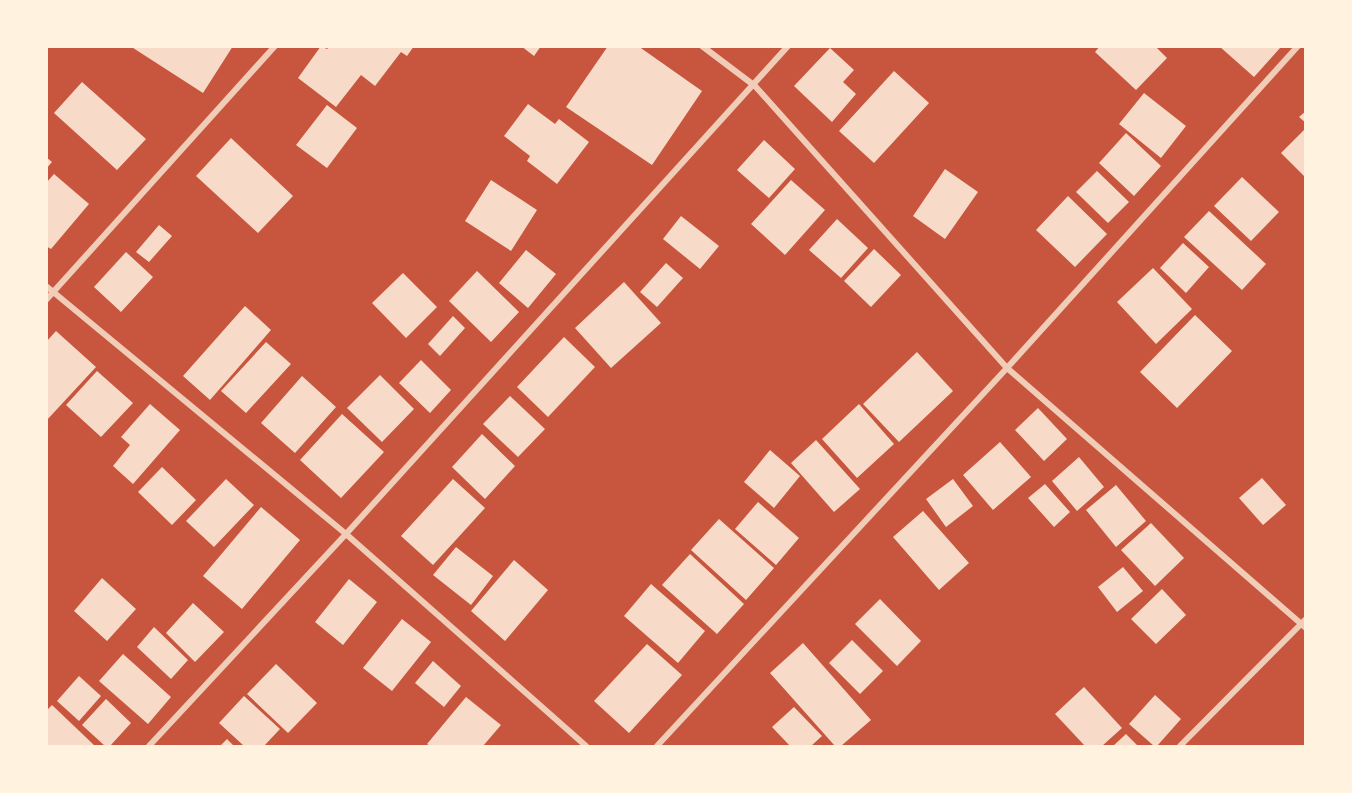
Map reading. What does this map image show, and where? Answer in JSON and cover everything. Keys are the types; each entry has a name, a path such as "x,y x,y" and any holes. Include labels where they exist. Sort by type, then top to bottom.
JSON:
{"street":[{"path":"46,300 275,46"},
{"path":"702,46 755,86 1007,368 1304,623 1180,747"},
{"path":"149,747 755,86 788,46"},
{"path":"657,747 1007,368 1298,46"},
{"path":"46,286 346,534 586,747"}],"building":[{"path":"130,46 233,46 203,93"},
{"path":"321,46 327,49 330,46 414,46 407,56 401,52 375,86 361,75 336,107 298,78"},
{"path":"521,46 541,46 534,56"},
{"path":"608,46 638,46 702,91 652,165 566,107"},
{"path":"1100,46 1155,46 1167,58 1136,90 1095,52"},
{"path":"1219,46 1279,46 1280,48 1254,77"},
{"path":"830,48 854,70 843,82 856,94 832,122 794,86"},
{"path":"894,71 929,103 874,163 839,131"},
{"path":"82,82 146,139 117,170 54,113"},
{"path":"1144,93 1186,126 1161,158 1119,124"},
{"path":"528,104 555,124 559,119 589,142 557,184 527,161 530,156 504,136"},
{"path":"327,105 357,128 327,168 296,145"},
{"path":"1306,111 1306,123 1299,117"},
{"path":"1304,130 1306,131 1306,178 1281,153"},
{"path":"1126,133 1161,166 1134,196 1099,163"},
{"path":"231,138 293,196 258,233 196,176"},
{"path":"764,140 795,169 769,198 737,170"},
{"path":"46,157 52,162 46,169"},
{"path":"945,169 978,192 945,239 913,216"},
{"path":"1097,171 1129,202 1108,223 1076,192"},
{"path":"54,174 89,204 51,249 46,246 46,183"},
{"path":"1242,177 1279,212 1251,241 1214,206"},
{"path":"491,180 537,210 511,251 465,221"},
{"path":"791,180 825,210 785,255 751,224"},
{"path":"1068,196 1107,234 1075,267 1036,230"},
{"path":"1209,211 1266,264 1242,290 1184,237"},
{"path":"681,216 719,246 700,269 663,239"},
{"path":"837,219 868,248 841,278 809,250"},
{"path":"159,225 172,236 149,262 136,252"},
{"path":"1183,243 1209,267 1186,293 1160,268"},
{"path":"874,249 901,275 871,307 844,281"},
{"path":"526,250 556,274 528,308 499,283"},
{"path":"126,252 153,277 121,312 94,287"},
{"path":"666,263 683,278 657,307 640,292"},
{"path":"1153,268 1192,309 1156,344 1117,302"},
{"path":"477,271 519,312 491,342 449,301"},
{"path":"403,273 437,307 406,338 372,303"},
{"path":"624,282 661,323 611,368 575,328"},
{"path":"245,306 271,330 210,400 183,376"},
{"path":"1195,315 1232,351 1177,408 1140,372"},
{"path":"453,316 465,328 440,356 428,344"},
{"path":"56,331 96,367 46,421 46,342"},
{"path":"564,337 595,367 548,417 517,387"},
{"path":"266,342 291,364 246,413 221,391"},
{"path":"917,352 953,391 899,442 863,404"},
{"path":"421,360 451,390 430,413 399,383"},
{"path":"97,371 133,403 101,437 66,405"},
{"path":"380,375 414,409 382,442 347,408"},
{"path":"302,376 336,407 295,453 261,423"},
{"path":"510,396 545,429 518,457 483,424"},
{"path":"150,404 180,430 133,484 113,466 130,445 121,437"},
{"path":"859,404 894,444 857,478 822,439"},
{"path":"1038,408 1067,439 1044,461 1015,430"},
{"path":"342,414 384,452 341,498 300,460"},
{"path":"482,434 515,466 485,499 452,467"},
{"path":"816,440 860,489 834,512 791,463"},
{"path":"1000,442 1031,477 993,510 963,475"},
{"path":"770,450 800,476 774,508 744,482"},
{"path":"1079,457 1104,487 1077,511 1052,481"},
{"path":"162,467 196,500 172,525 138,492"},
{"path":"1262,478 1286,505 1263,525 1239,498"},
{"path":"226,479 254,505 214,547 186,521"},
{"path":"453,479 485,508 433,565 401,536"},
{"path":"953,479 973,506 946,527 926,499"},
{"path":"1045,484 1070,512 1054,527 1028,498"},
{"path":"1116,485 1146,521 1116,547 1086,510"},
{"path":"758,502 799,538 776,565 735,529"},
{"path":"261,507 300,540 242,609 203,576"},
{"path":"923,511 969,563 939,590 893,537"},
{"path":"719,519 774,568 746,600 691,550"},
{"path":"1151,523 1184,558 1155,586 1121,550"},
{"path":"456,547 493,576 471,605 433,575"},
{"path":"690,554 744,604 717,634 662,585"},
{"path":"514,560 548,590 505,641 471,611"},
{"path":"1123,567 1143,591 1117,612 1098,587"},
{"path":"102,578 136,609 107,641 74,611"},
{"path":"349,579 377,602 343,645 315,622"},
{"path":"651,584 705,631 678,663 624,616"},
{"path":"1162,589 1186,615 1156,644 1131,619"},
{"path":"880,599 921,641 897,666 855,624"},
{"path":"193,603 224,632 195,662 166,633"},
{"path":"402,619 431,642 392,691 363,668"},
{"path":"154,627 188,660 171,679 137,647"},
{"path":"852,640 883,671 860,694 829,663"},
{"path":"803,643 871,720 841,746 835,746 770,673"},
{"path":"647,644 682,675 629,733 594,701"},
{"path":"123,654 171,697 148,724 99,681"},
{"path":"433,661 461,686 444,707 415,683"},
{"path":"276,664 317,703 288,733 247,694"},
{"path":"79,676 101,696 79,721 57,701"},
{"path":"1084,687 1122,728 1102,746 1085,746 1055,714"},
{"path":"1155,695 1181,719 1157,746 1154,746 1129,724"},
{"path":"244,696 280,729 264,746 244,746 219,723"},
{"path":"466,697 501,725 483,746 430,746 427,744"},
{"path":"106,699 131,723 110,746 105,746 82,725"},
{"path":"52,705 95,746 46,746 46,711"},
{"path":"794,707 822,736 811,746 790,746 772,727"},
{"path":"1126,734 1138,746 1113,746"},
{"path":"227,739 234,746 220,746"}]}
